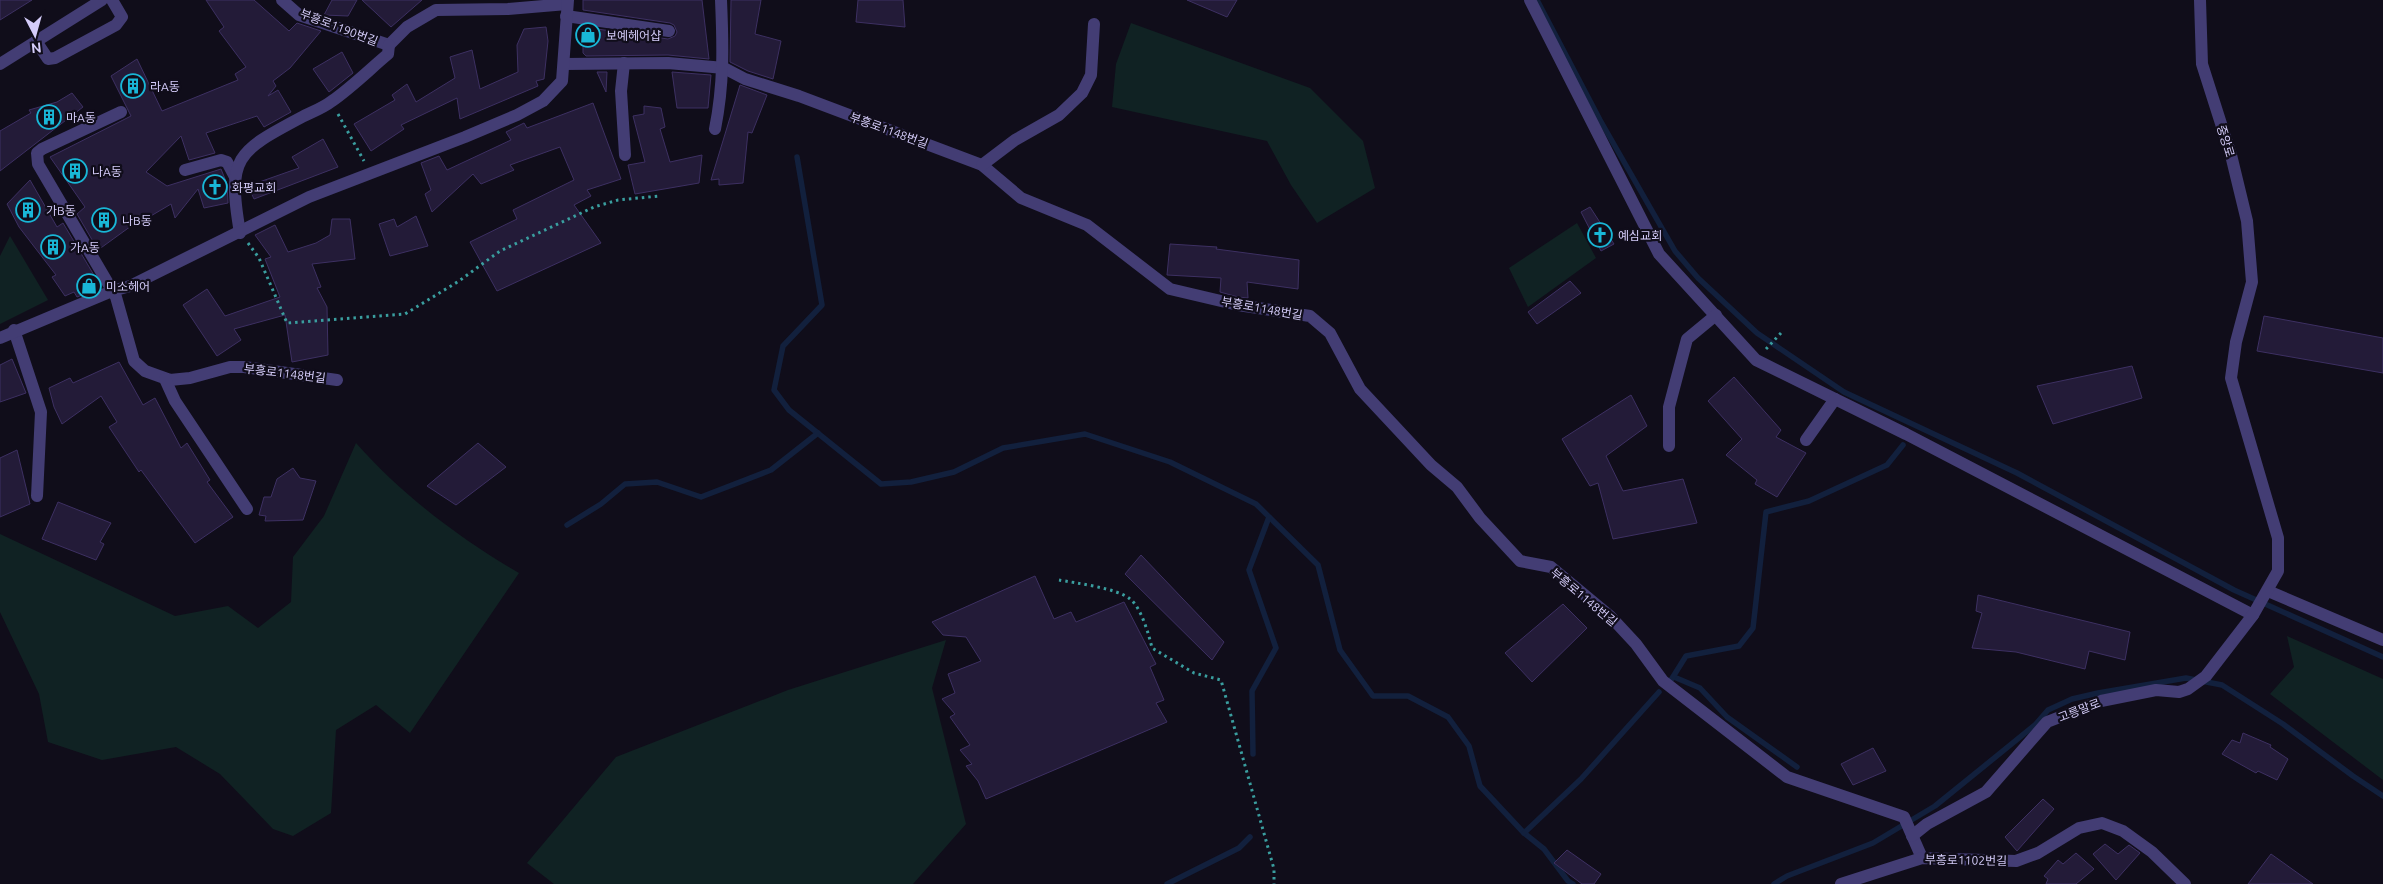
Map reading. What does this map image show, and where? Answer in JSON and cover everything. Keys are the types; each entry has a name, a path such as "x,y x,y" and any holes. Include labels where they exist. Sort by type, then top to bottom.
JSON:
{"street":[{"path":"0,64 102,0"},
{"path":"36,41 48,58 55,58 116,25 122,17 112,0"},
{"name":"부흥로1190번길","path":"282,0 300,15 389,45 407,27 435,5 508,9 567,6 669,31"},
{"path":"715,129 722,96 724,68 721,0"},
{"path":"1530,0 1660,254 1756,360 2253,615"},
{"name":"중앙로","path":"2200,0 2202,64 2231,155 2247,221 2252,282 2236,342 2231,378 2278,538 2278,571 2266,593"},
{"path":"0,338 14,330 112,290 130,286 240,233 309,197 465,137 517,115 543,101 562,81 567,6"},
{"path":"982,165 1015,140 1059,115 1082,93 1091,75 1094,24"},
{"path":"240,233 236,206 235,177 246,151 258,140 332,102 388,54 389,45"},
{"path":"624,63 621,91 625,155"},
{"name":"부흥로1148번길","path":"564,64 668,63 724,68 744,79 798,96 982,165 1021,198 1087,225 1170,289 1238,305 1310,316 1330,333 1360,389 1431,465 1457,487 1480,518 1520,561 1551,567 1610,616 1636,644 1664,681 1787,777 1904,817 1912,836"},
{"name":"부흥로1148번길","path":"121,112 42,148 37,154 38,164 116,297 134,361 145,371 165,379 190,378 230,368 244,367 336,380"},
{"path":"185,170 221,160 227,162 235,177"},
{"path":"1669,446 1669,406 1687,339 1716,316"},
{"path":"14,330 41,412 37,496"},
{"path":"165,379 175,401 247,509"},
{"path":"1806,440 1835,399"},
{"path":"2266,593 2383,640"},
{"name":"고릉말로","path":"1912,836 1927,824 1986,792 2047,722 2101,701 2156,690 2179,692 2188,689 2206,676 2253,615 2266,593"},
{"name":"부흥로1102번길","path":"1841,884 1922,858 2016,861 2038,854 2079,828 2102,823 2124,831 2152,852 2185,884"},
{"path":"1912,836 1922,858"}],"path":[{"path":"332,102 370,173"},
{"path":"240,233 259,258 287,323 323,322 405,314 459,282 500,251 577,215 618,200 660,196"},
{"path":"1765,350 1781,333"},
{"path":"1058,580 1097,586 1130,599 1146,626 1152,648 1194,673 1221,680 1274,869 1274,884"}],"shaded area":[{"path":"1131,23 1310,88 1363,141 1375,188 1317,223 1291,185 1267,141 1112,107 1116,64"},
{"path":"1577,223 1596,258 1528,307 1509,268"},
{"path":"10,236 48,300 0,324 0,256"},
{"path":"356,443 392,480 432,514 475,545 519,573 410,733 376,705 336,730 331,813 293,836 273,829 220,774 176,747 102,760 48,742 39,694 0,612 0,534 175,616 228,606 258,628 291,602 293,557 324,516"},
{"path":"2287,636 2383,679 2383,780 2270,694 2294,667"},
{"path":"946,640 932,688 966,824 913,884 554,884 527,863 616,757 788,690"}],"building":[{"path":"0,0 32,0 0,20"},
{"path":"206,0 254,0 289,31 297,23 321,31 290,68 273,81 276,86 268,96 278,90 291,112 264,127 257,116 206,133 215,153 189,160 181,136 146,172 167,186 221,169 227,184 228,203 204,208 198,189 175,218 171,204 139,223 138,221 98,250 77,214 85,207 50,157 131,116 111,76 137,59 162,111 238,80 235,74 246,67 219,31 224,27"},
{"path":"332,0 357,0 348,16 324,15"},
{"path":"362,0 422,0 391,27"},
{"path":"583,0 702,0 709,59 668,55 586,56 583,53 583,27 668,39 675,36 677,32 674,25 670,23 583,10"},
{"path":"731,0 761,0 755,34 781,41 773,79 748,71 730,62"},
{"path":"858,0 903,0 905,27 856,22"},
{"path":"1187,0 1237,0 1227,17"},
{"path":"546,27 548,41 544,79 536,81 538,86 460,119 457,98 401,125 404,129 371,151 354,124 395,100 392,95 407,84 416,102 455,78 450,57 472,50 480,89 518,72 517,45 524,29"},
{"path":"342,52 353,73 329,92 313,69"},
{"path":"597,72 607,72 606,92"},
{"path":"672,72 711,75 708,108 677,108"},
{"path":"740,85 767,95 752,133 748,132 743,183 719,185 719,179 711,180"},
{"path":"72,93 83,107 0,171 0,131 31,113 29,110 57,102"},
{"path":"593,103 621,179 587,190 591,196 574,205 601,243 497,291 470,242 517,219 513,210 574,180 560,147 510,165 514,170 481,184 473,174 432,212 425,194 431,190 421,163 439,156 447,170 511,140 506,132 524,123 527,128"},
{"path":"644,106 661,108 665,127 660,129 670,162 702,155 699,183 635,194 628,165 645,162 633,116 644,114"},
{"path":"323,139 338,167 254,199 248,186 299,168 292,157"},
{"path":"30,180 57,227 63,223 101,287 77,297 74,292 65,296 52,277 56,275 19,227 7,204"},
{"name":"예심교회","path":"1590,207 1614,244 1601,251 1581,212"},
{"path":"416,216 428,246 390,256 379,224 394,219 397,227"},
{"path":"332,219 350,219 355,259 312,264 321,287 317,288 327,307 328,355 292,362 285,315 234,329 241,340 217,356 183,305 207,289 225,316 280,297 265,259 271,257 255,235 275,225 288,252 316,243 330,235"},
{"path":"1170,244 1217,247 1216,249 1299,260 1298,289 1247,282 1248,298 1238,297 1220,292 1221,278 1167,275"},
{"path":"1570,281 1581,293 1537,324 1528,312"},
{"path":"2264,316 2383,338 2383,373 2257,351"},
{"path":"12,359 26,393 0,402 0,365"},
{"path":"119,362 143,405 155,398 181,448 187,443 210,480 207,482 233,517 195,543 141,470 139,472 109,427 117,422 101,396 62,424 54,407 49,388 70,378 73,383"},
{"path":"2132,366 2142,398 2053,424 2037,386"},
{"path":"1734,377 1781,430 1776,437 1806,453 1777,497 1755,484 1757,480 1726,455 1742,439 1708,401"},
{"path":"1631,395 1647,426 1606,456 1623,491 1683,479 1697,523 1613,539 1598,483 1590,486 1562,439"},
{"path":"478,443 506,467 456,505 427,486"},
{"path":"17,450 30,504 0,517 0,458"},
{"path":"293,468 300,478 316,481 303,520 265,521 266,516 259,515 264,497 271,497 277,479"},
{"path":"58,502 111,523 100,542 104,544 96,560 42,539"},
{"path":"1141,555 1224,642 1212,660 1125,574"},
{"path":"1035,576 1054,619 1071,612 1076,622 1124,602 1156,664 1150,667 1164,700 1156,703 1167,722 986,799 978,781 966,766 972,764 960,750 970,745 950,717 955,714 942,699 955,693 948,674 981,661 966,637 943,635 932,622"},
{"path":"1978,595 2130,632 2125,660 2089,651 2085,669 2016,652 1972,648 1982,613 1976,611"},
{"path":"1563,604 1587,628 1532,682 1505,653"},
{"path":"2243,733 2271,745 2270,747 2288,759 2277,780 2258,771 2256,773 2222,754 2232,740 2240,743"},
{"path":"1873,748 1886,771 1853,785 1841,764"},
{"path":"2043,799 2054,809 2017,851 2005,837"},
{"path":"2105,844 2118,854 2129,845 2140,853 2116,880 2093,854"},
{"path":"1567,850 1601,874 1594,884 1582,884 1554,863"},
{"path":"2076,853 2094,869 2076,884 2046,884 2048,879 2044,876 2058,860 2063,864"},
{"path":"2271,854 2313,884 2248,884"}],"waterway":[{"path":"1537,0 1600,120 1675,251 1698,278 1757,333 1844,392 2017,473 2234,590 2383,657"},
{"path":"797,157 822,305 783,346 774,390 789,410 881,484 911,482 954,472 1003,448 1085,434 1170,462 1256,504 1318,565 1340,650 1373,696 1408,696 1448,717 1469,746 1480,786 1524,833 1544,849 1568,881 1573,884"},
{"path":"567,525 601,504 625,484 657,482 701,497 771,470 818,433"},
{"path":"1671,680 1686,656 1739,646 1753,628 1766,512 1809,501 1887,465 1903,445"},
{"path":"1253,754 1252,691 1276,648 1249,570 1269,517"},
{"path":"1674,677 1700,688 1727,717 1797,767"},
{"path":"1774,884 1787,876 1873,843 1935,806 2035,725 2048,710 2072,699 2186,678 2222,685 2283,724 2383,796"},
{"path":"1524,833 1581,779 1659,692"},
{"path":"1167,884 1239,848 1250,837"}],"place":[{"name":"보예헤어샵","path":"588,35"},
{"name":"라A동","path":"133,86"},
{"name":"마A동","path":"49,117"},
{"name":"나A동","path":"75,171"},
{"name":"화평교회","path":"215,187"},
{"name":"가B동","path":"28,210"},
{"name":"나B동","path":"104,220"},
{"name":"예심교회","path":"1600,235"},
{"name":"가A동","path":"53,247"},
{"name":"미소헤어","path":"89,286"}]}
